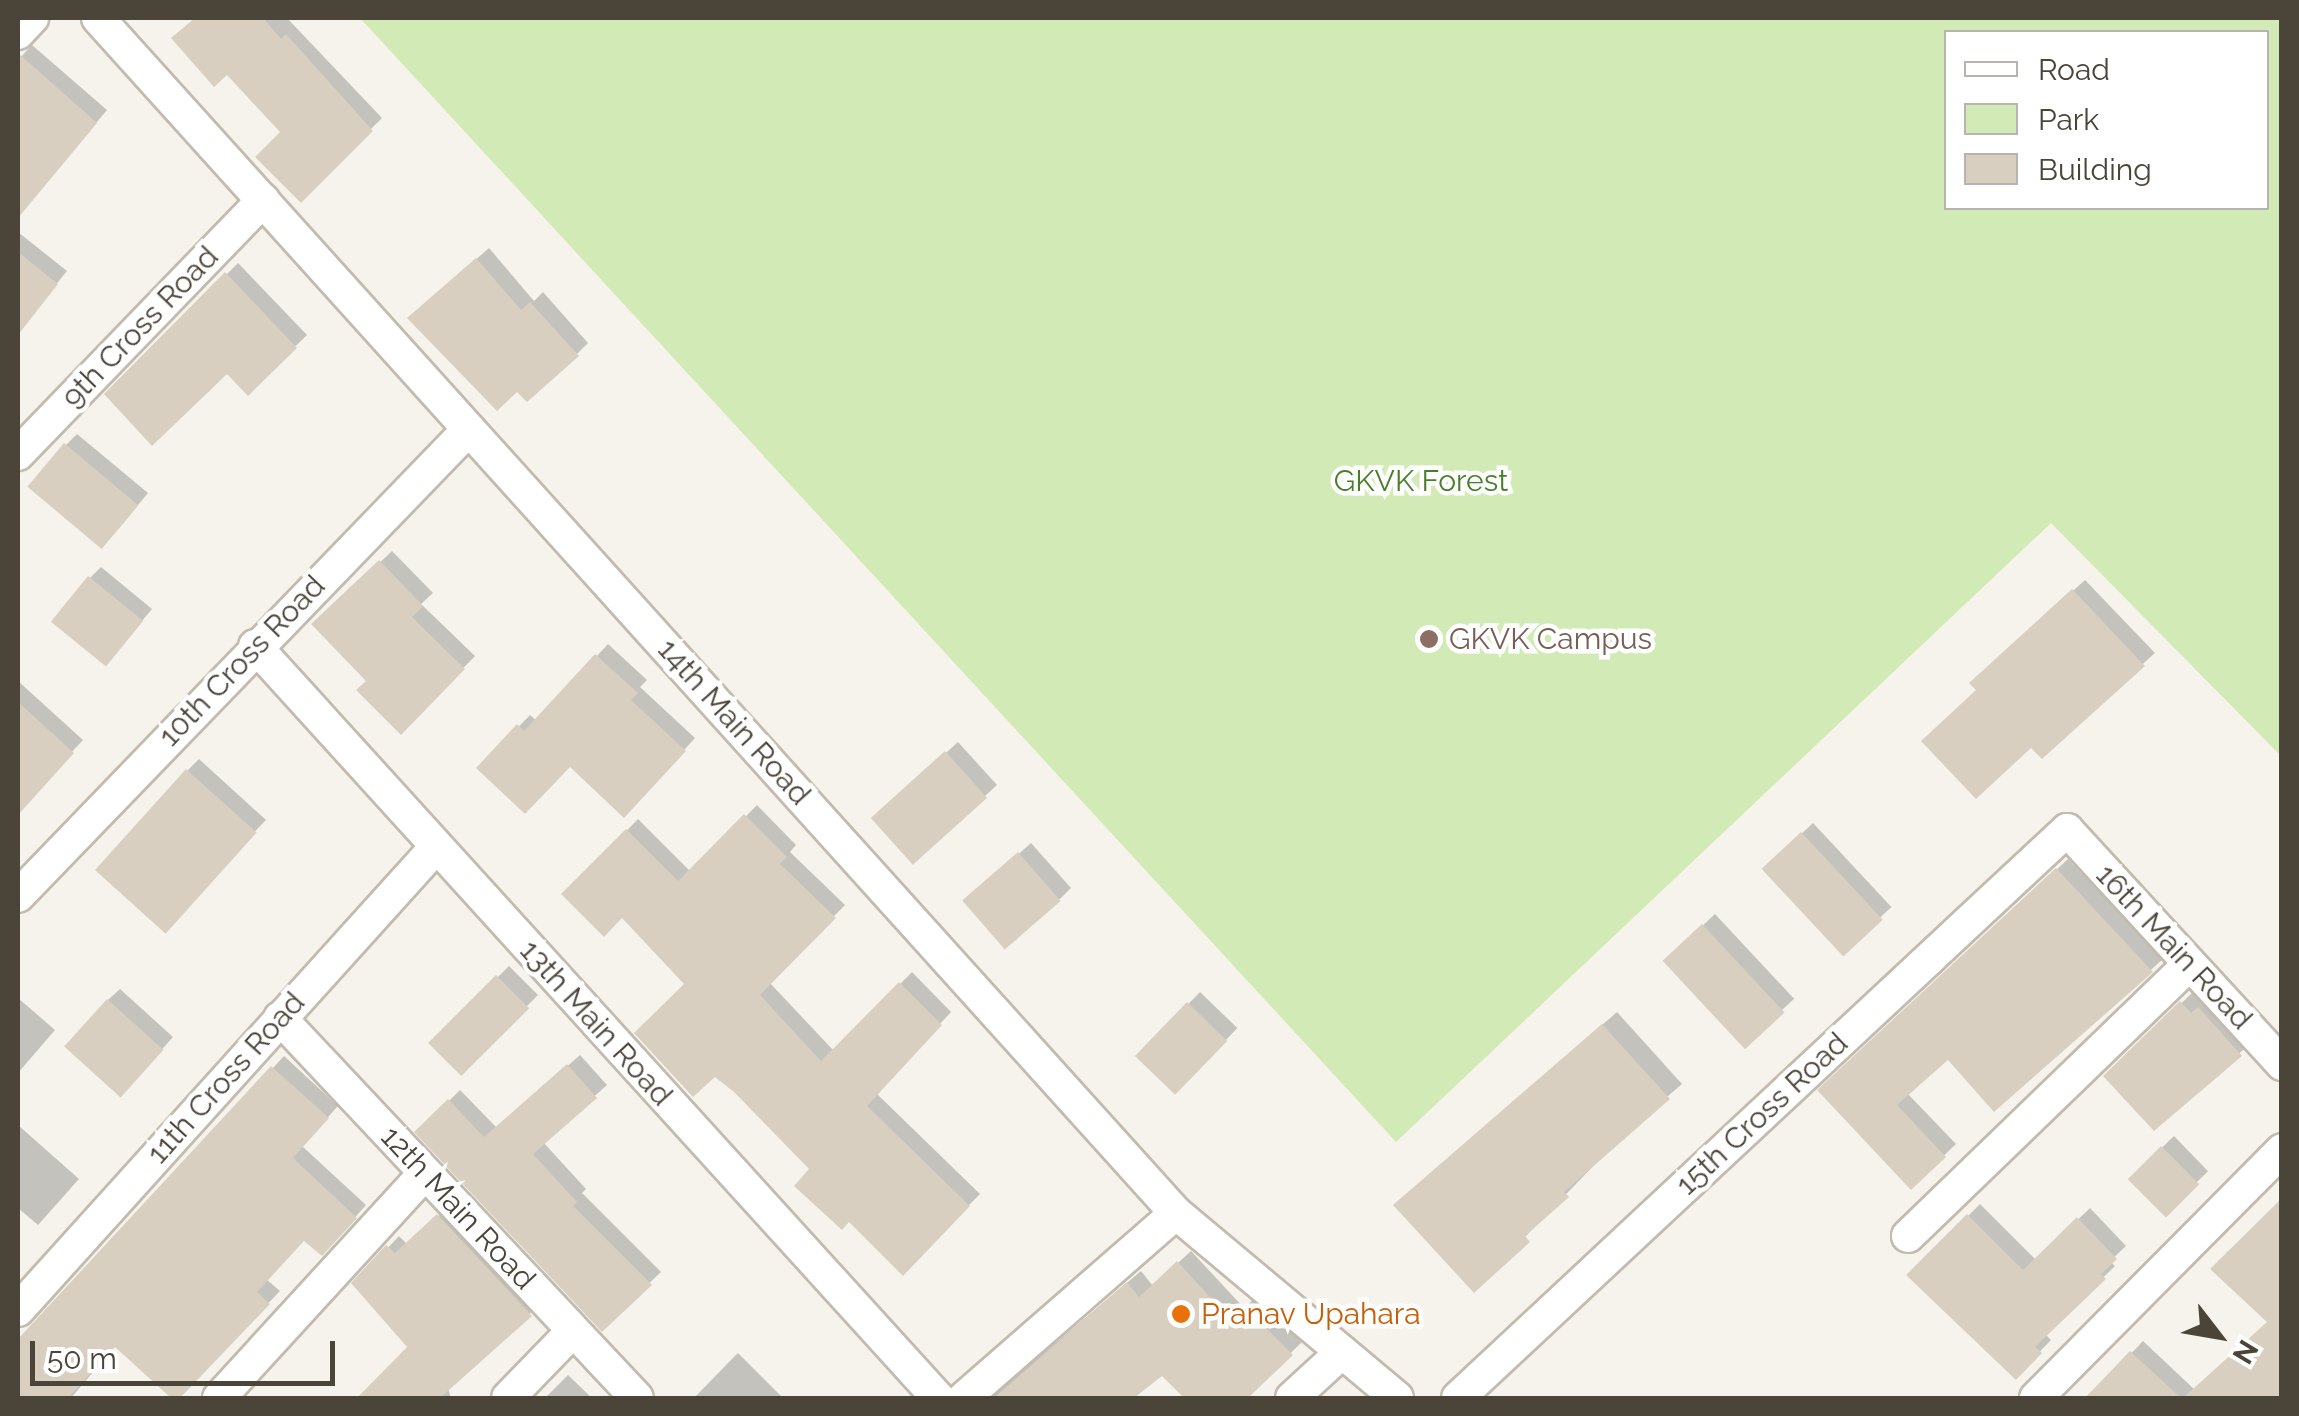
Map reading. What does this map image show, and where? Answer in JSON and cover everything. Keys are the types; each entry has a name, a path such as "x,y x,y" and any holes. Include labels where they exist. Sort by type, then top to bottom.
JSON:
{"street":[{"path":"18,33 32,18"},
{"name":"14th Main Road","path":"98,18 1176,1213 1398,1398"},
{"name":"9th Cross Road","path":"18,454 262,200"},
{"name":"10th Cross Road","path":"18,896 255,646 469,429"},
{"name":"13th Main Road","path":"255,646 938,1398"},
{"name":"16th Main Road","path":"2066,830 2282,1064"},
{"name":"15th Cross Road","path":"1458,1398 2066,830"},
{"name":"11th Cross Road","path":"18,1310 436,847"},
{"path":"1908,1236 2189,965"},
{"name":"12th Main Road","path":"280,1018 637,1398"},
{"path":"2036,1398 2282,1150"},
{"path":"219,1398 425,1173"},
{"path":"964,1398 1176,1213"},
{"path":"508,1398 574,1331"},
{"path":"1292,1398 1342,1352"}],"green space":[{"name":"GKVK Forest","path":"360,18 2281,18 2281,756 2051,523 1396,1142"}],"building":[{"path":"195,18 263,18 281,39 286,34 373,131 301,203 255,157 280,132 227,75 214,87 171,38"},
{"path":"18,53 97,123 18,218"},
{"path":"18,252 58,284 18,335"},
{"path":"476,258 521,310 530,302 579,356 527,402 517,392 497,411 407,318"},
{"path":"225,272 297,348 248,396 227,374 152,446 104,394"},
{"path":"64,443 138,505 102,549 27,487"},
{"path":"379,560 423,606 412,617 465,669 401,735 356,690 366,681 311,624"},
{"path":"88,576 143,621 106,667 51,622"},
{"path":"2072,589 2145,666 2042,759 2031,748 1976,799 1921,741 1976,690 1969,683"},
{"path":"595,654 638,693 631,700 686,751 624,818 570,767 525,814 476,768 517,724 524,731"},
{"path":"18,702 74,753 18,815"},
{"path":"945,751 987,798 913,865 871,818"},
{"path":"186,769 257,833 166,934 95,870"},
{"path":"744,814 787,857 780,864 836,918 760,995 821,1061 899,982 942,1025 867,1106 970,1206 903,1276 849,1222 842,1230 794,1186 809,1169 734,1092 715,1077 693,1097 634,1033 684,984 622,918 604,937 561,894 626,829 678,881"},
{"path":"1801,832 1883,920 1843,957 1762,869"},
{"path":"1018,852 1061,901 1005,950 962,901"},
{"path":"2056,868 2153,972 1994,1112 1948,1060 1897,1105 1946,1157 1911,1190 1817,1090"},
{"path":"1702,924 1785,1012 1745,1049 1663,961"},
{"path":"496,975 529,1008 461,1076 428,1043"},
{"path":"107,999 163,1050 121,1097 64,1047"},
{"path":"2180,1001 2191,1013 2198,1007 2242,1056 2154,1131 2103,1076"},
{"path":"1187,1002 1227,1041 1175,1095 1135,1056"},
{"path":"1602,1024 1670,1099 1564,1192 1569,1197 1525,1236 1530,1242 1474,1293 1393,1205"},
{"path":"567,1064 597,1098 533,1154 577,1202 573,1206 652,1285 602,1332 414,1132 448,1099 484,1137"},
{"path":"271,1066 329,1118 293,1158 357,1218 322,1256 304,1241 257,1292 270,1304 180,1398 171,1398 115,1347 68,1398 18,1398 18,1339"},
{"path":"2161,1146 2199,1184 2166,1217 2128,1179"},
{"path":"2282,1198 2282,1398 2183,1398 2267,1322 2210,1269"},
{"path":"437,1214 532,1316 440,1398 357,1398 407,1347 351,1283 386,1245 395,1253"},
{"path":"1967,1214 2023,1270 2077,1217 2117,1259 2101,1274 2106,1279 2035,1347 2042,1353 2016,1380 1906,1275"},
{"path":"1177,1261 1230,1319 1244,1306 1293,1355 1248,1398 1184,1398 1162,1376 1134,1398 994,1398 1127,1282 1139,1297"},
{"path":"2130,1351 2181,1398 2085,1398"}],"place":[{"name":"GKVK Campus","path":"1429,639"},
{"name":"Pranav Upahara","path":"1181,1314"}]}
